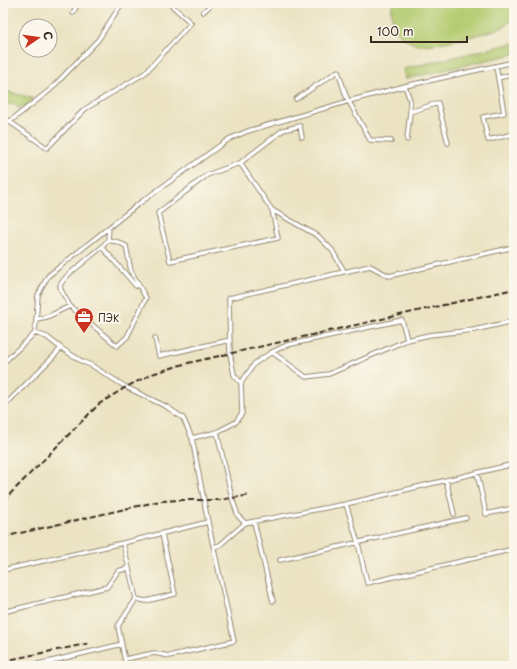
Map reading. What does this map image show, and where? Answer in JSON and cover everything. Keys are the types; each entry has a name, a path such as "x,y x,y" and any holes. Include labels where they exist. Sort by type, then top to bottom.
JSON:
{"lane":[{"path":"73,13 78,3"},
{"path":"10,122 50,90 98,40 122,3"},
{"path":"3,117 46,148 85,109 145,73 190,23 169,3"},
{"path":"203,12 214,3"},
{"path":"3,363 35,333 38,295 48,276 137,205 229,139 248,131 349,101 405,86 514,62"},
{"path":"496,66 504,113 483,117 488,140 514,134"},
{"path":"296,99 338,71 346,96 370,140 391,141"},
{"path":"498,78 514,74"},
{"path":"405,86 410,100 407,140"},
{"path":"410,112 438,104 448,143"},
{"path":"240,163 272,210 278,238 170,261 158,213 207,176 240,163 283,130 300,126 302,137"},
{"path":"272,210 318,236 332,250 344,271"},
{"path":"108,240 118,242 126,246 131,271 146,298 126,337 117,346 70,306 60,286 68,275 102,247 108,240 109,227"},
{"path":"102,247 136,286"},
{"path":"241,383 234,375 230,353 229,298 370,266 389,276 514,247"},
{"path":"36,319 48,316 70,306"},
{"path":"192,438 217,432 236,422 242,413 241,383 256,363 272,352 287,345 402,320 407,340"},
{"path":"272,352 306,377 314,376 329,374 407,340 474,330 514,320"},
{"path":"35,333 47,337 60,348 126,386 167,407 183,418 192,438 208,522 234,641 169,656 154,653 125,659"},
{"path":"155,338 159,356 230,340"},
{"path":"3,407 55,355 60,348"},
{"path":"217,432 232,498 238,516 245,523"},
{"path":"214,547 220,545 245,523 346,504 514,464"},
{"path":"477,473 486,514 514,508"},
{"path":"446,480 454,514"},
{"path":"346,504 358,543 367,583 514,549"},
{"path":"280,560 466,518"},
{"path":"3,570 208,522"},
{"path":"254,522 273,601"},
{"path":"136,599 146,601 175,594 162,534"},
{"path":"123,543 136,599 118,626 126,666"},
{"path":"3,612 106,587 118,572 129,568"},
{"path":"27,666 122,644"},
{"path":"52,661 53,666"}],"green space":[{"path":"393,3 514,3 514,17 505,26 489,32 435,44 418,45 405,39 397,30 392,15"},
{"path":"514,43 514,54 406,79 403,69"},
{"path":"3,89 33,99 24,107 18,108 15,105 6,104 3,102"}],"railway":[{"path":"3,501 99,404 126,387 152,374 184,364 514,289"},
{"path":"3,537 160,501 220,500 250,495"},
{"path":"3,661 91,643"}],"place":[{"name":"ПЭК","path":"84,334"}]}
